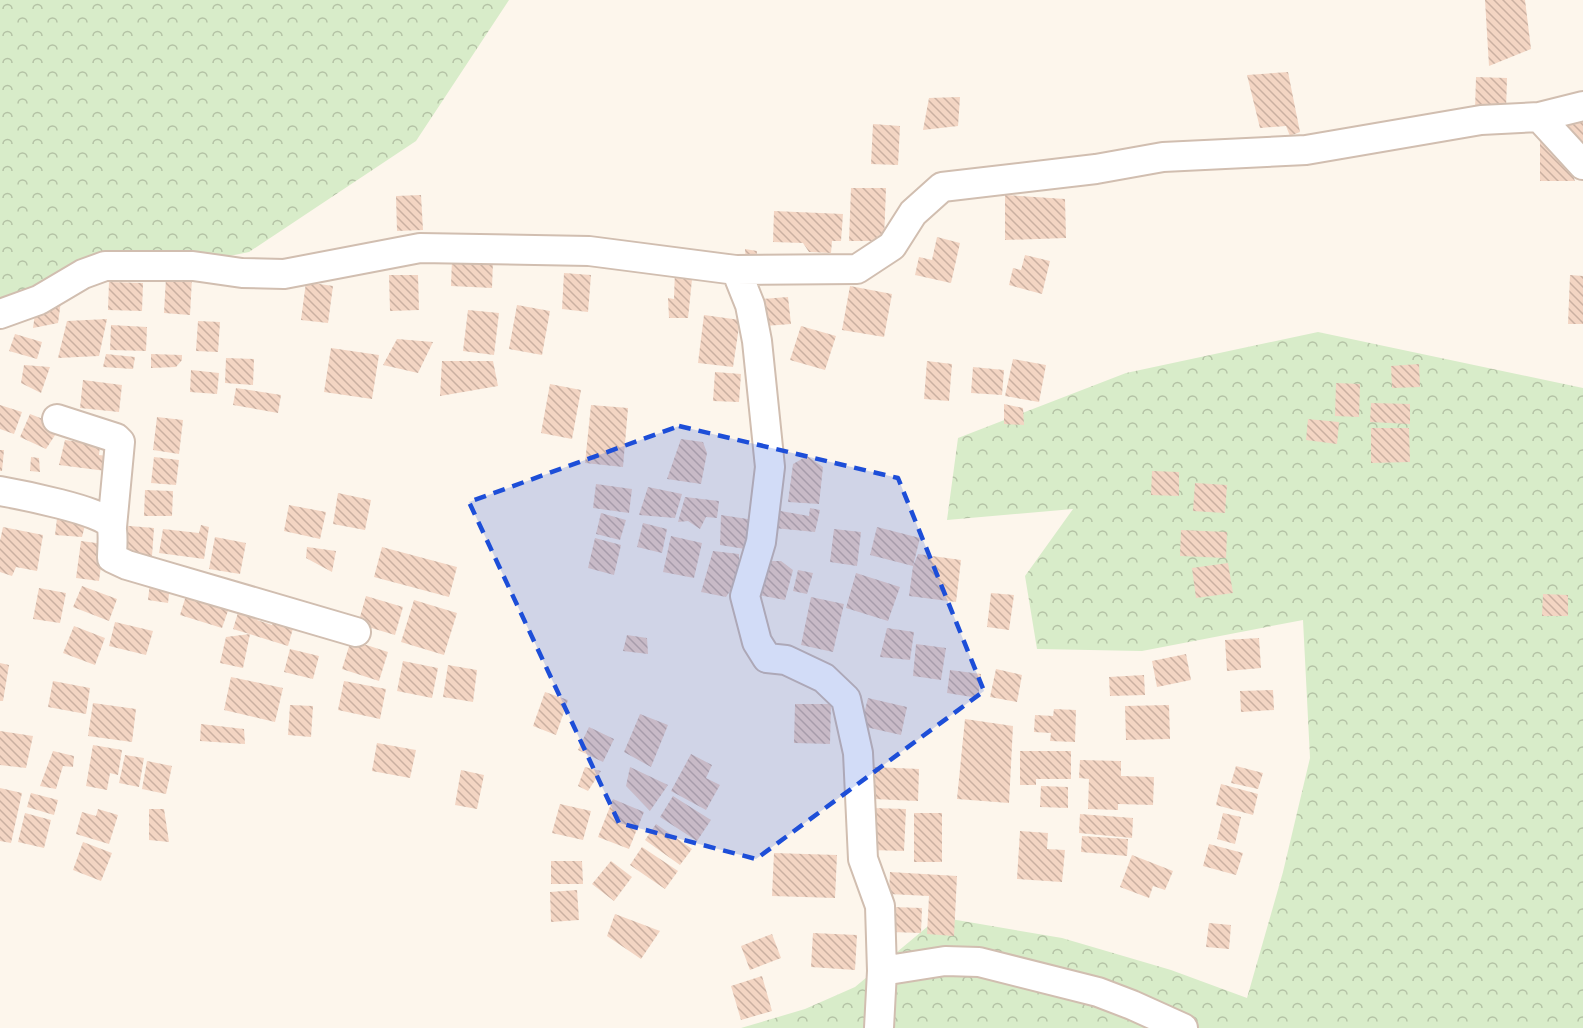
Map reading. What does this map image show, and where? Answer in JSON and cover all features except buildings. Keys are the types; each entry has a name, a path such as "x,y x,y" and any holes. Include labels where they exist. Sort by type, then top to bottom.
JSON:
{"street":[{"path":"0,314 39,300 83,274 105,266 194,266 242,273 284,274 420,248 589,251 736,270 857,269 892,246 912,213 942,187 1096,169 1163,157 1306,150 1481,120 1539,117 1583,106"},
{"path":"1539,117 1583,165"},
{"path":"736,270 750,305 757,341 770,467 761,542 745,596 757,642 767,658 786,660 824,678 846,699 858,753 862,859 880,906 882,971 879,1028"},
{"path":"57,419 116,438 120,442 111,526 112,558 127,565 356,632"},
{"path":"0,491 41,499 97,515 108,521 111,526"},
{"path":"882,971 945,961 979,962 1098,992 1183,1028"}],"highlighted area":[{"path":"679,426 898,478 984,691 756,859 619,823 469,502"}],"green space":[{"path":"0,0 509,0 416,141 249,252 0,303"},
{"path":"1318,332 1583,388 1583,1028 741,1028 805,1009 855,987 939,917 1062,938 1171,970 1247,998 1283,872 1310,758 1303,620 1142,651 1037,649 1025,576 1073,509 947,520 958,438 1126,373"}]}
